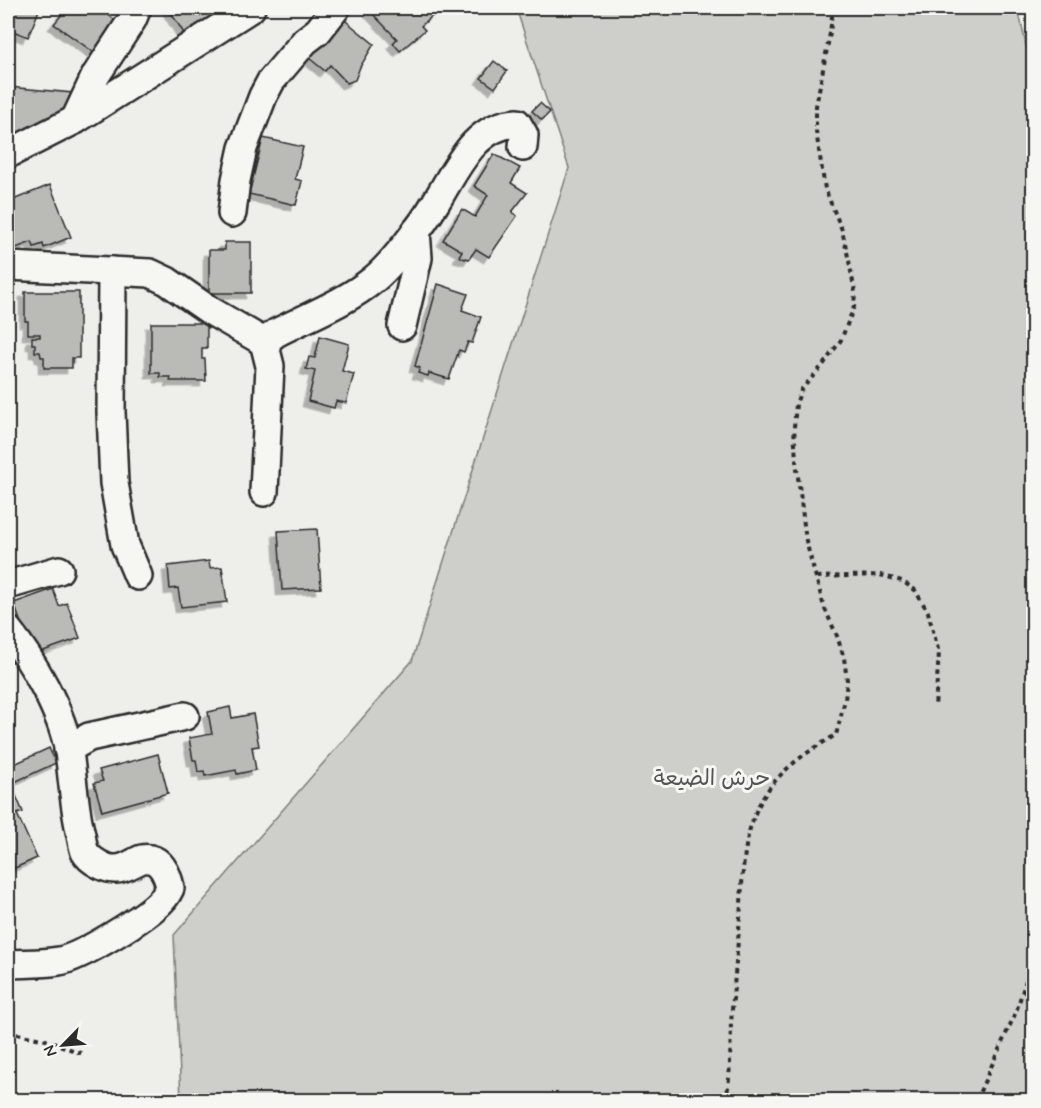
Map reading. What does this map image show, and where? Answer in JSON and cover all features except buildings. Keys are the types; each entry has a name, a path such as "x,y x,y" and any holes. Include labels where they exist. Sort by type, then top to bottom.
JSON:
{"street":[{"path":"75,120 96,75 132,20 137,8"},
{"path":"8,154 75,120 252,8"},
{"path":"232,213 243,148 263,96 271,81 305,41 318,31 336,8"},
{"path":"264,342 276,333 356,292 374,280 416,231 436,203 462,158 481,137 506,123 517,123 525,135 523,147"},
{"path":"402,326 418,258 416,231"},
{"path":"8,266 150,273 264,342 270,366 264,492"},
{"path":"112,271 111,412 114,483 125,545 138,576"},
{"path":"8,585 59,570"},
{"path":"8,630 32,664 52,705 68,749 85,854 98,864 116,870 145,858 158,862 168,875 170,888 162,900 146,912 106,940 74,957 59,961 8,964"},
{"path":"68,749 89,738 185,716"}],"path":[{"path":"570,8 581,8"},
{"path":"726,1101 731,1077 731,1025 744,858 750,828 757,808 784,772 803,756 837,735 847,680 844,658 824,607 806,541 794,427 796,404 801,390 824,365 841,340 854,307 855,292 842,230 825,189 816,131 816,106 833,8"},
{"path":"817,578 880,575 902,581 915,590 928,612 939,653 935,707"},
{"path":"976,1101 1016,1012 1034,955"},
{"path":"8,1032 46,1040 83,1054"}],"green space":[{"name":"حرش الضيعة","path":"516,8 1018,8 1034,83 1033,1100 181,1100 174,935 412,661 569,168"}]}
